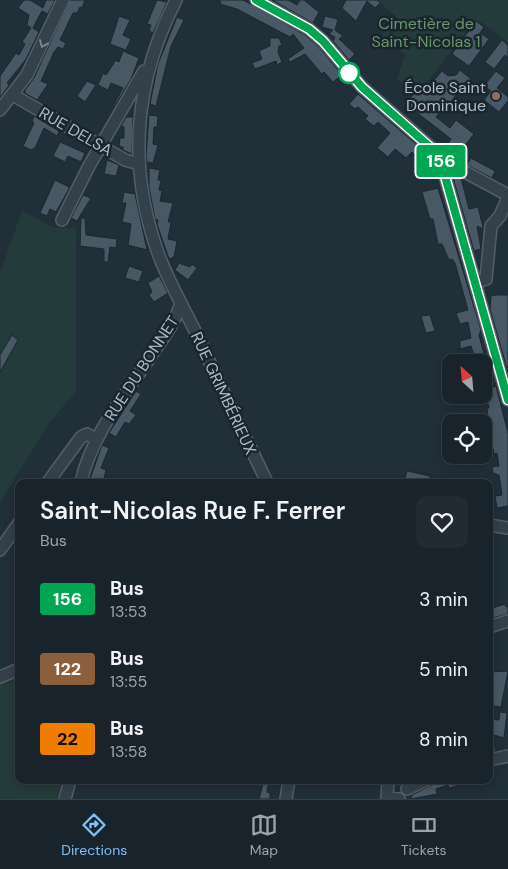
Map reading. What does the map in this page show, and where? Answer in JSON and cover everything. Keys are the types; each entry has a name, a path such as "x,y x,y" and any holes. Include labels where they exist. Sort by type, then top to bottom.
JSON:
{"street":[{"path":"0,110 14,95 37,58 63,0"},
{"name":"RUE DU BONNET","path":"62,220 101,145 149,65 176,0"},
{"path":"256,0 316,35 362,87 450,164 507,193 503,211 491,226 486,279 475,283"},
{"name":"RUE DU BONNET","path":"82,479 90,450 96,439 176,320 181,302 164,269 144,205 139,164 140,115 149,65"},
{"name":"RUE DELSA","path":"14,95 125,160 139,164"},
{"path":"439,155 508,400"},
{"name":"RUE GRIMBÉRIEUX","path":"181,302 266,479"},
{"name":"RUE DU BONNET","path":"50,479 81,437 86,434 96,439"},
{"path":"493,526 508,528"},
{"path":"0,550 15,529"},
{"path":"493,626 508,621"},
{"path":"0,677 15,671"},
{"path":"493,759 508,756"},
{"path":"65,799 69,784"},
{"path":"286,799 288,784"},
{"path":"388,784 387,798 399,799"}],"green space":[{"name":"Cimetière de Saint-Nicolas 1","path":"377,0 508,0 508,43 481,22 474,21 417,96 397,79 405,55 381,35 398,18"},
{"path":"22,211 54,228 76,227 76,391 49,423 0,503 0,273"},
{"path":"15,679 15,784 61,784 57,799 0,799 0,683"}],"building":[{"path":"24,0 30,0 43,8 46,0 55,0 48,14 42,11 33,28 39,32 26,59 7,83 9,85 0,98 0,76 16,53 19,55 25,44 22,42 31,28 27,25 29,15 18,8"},
{"path":"70,0 85,0 82,8 80,7 77,13 73,13 60,40 66,43 63,49 58,47 54,52 41,81 48,84 37,100 25,93 25,90 34,78"},
{"path":"157,0 167,2 153,33 149,31 151,25 147,24"},
{"path":"217,0 243,0 305,35 318,46 342,75 333,82 324,72 322,74 305,54 290,62 288,59 304,48 293,34 290,37 237,9 220,4 221,2"},
{"path":"272,0 288,0 297,5 300,0 304,0 319,12 313,23"},
{"path":"346,0 377,0 380,3 375,8 367,1 356,21 342,8"},
{"path":"119,16 130,20 123,35 131,39 126,50 110,44"},
{"path":"325,16 338,19 335,30 343,36 339,39 355,54 349,60 333,41 335,37 329,34 333,30 322,27"},
{"path":"177,17 184,20 171,46 156,106 150,104 158,64"},
{"path":"476,21 484,27 480,33 489,39 469,66 452,54"},
{"path":"270,38 279,38 282,45 279,46 278,52 282,62 277,65 276,61 255,69 252,63 262,59 259,51 270,46"},
{"path":"502,40 508,45 508,58 505,55 494,69 485,62"},
{"path":"123,51 139,58 131,79 114,107 123,88 111,83 108,90 98,85 103,73 106,75 116,60 119,62"},
{"path":"460,70 471,79 467,84 465,82 449,105 447,103 436,117 450,128 456,120 474,134 455,158 444,149 451,139 406,104 418,87 420,89 424,83 429,86 442,71 448,76 456,75"},
{"path":"496,71 505,78 497,88 508,97 508,101 499,112 484,100 491,91 484,86"},
{"path":"87,81 96,85 85,102 77,96"},
{"path":"358,94 432,158 436,173 429,175 420,163 422,162 412,152 406,158 395,149 388,157 377,148 390,133 378,122 374,126 365,119 368,116 358,107 355,109 349,104"},
{"path":"149,115 158,116 157,127 154,127 153,144 158,145 153,163 147,162 146,156"},
{"path":"34,116 59,131 57,136 44,128 35,148 31,150 23,146 34,123 32,122"},
{"path":"126,117 133,117 132,154 119,146 120,138 124,138 124,127 121,126"},
{"path":"60,142 85,153 81,162 68,156 65,162 53,156"},
{"path":"471,158 495,171 492,178 467,165"},
{"path":"107,160 119,165 116,176 104,174"},
{"path":"149,168 160,170 158,180 161,180 159,190 162,191 160,201 173,203 168,222 171,222 168,239 177,241 174,257 169,259 157,224 158,220 155,219 149,187"},
{"path":"452,174 461,178 469,209 478,207 483,227 483,229 477,226 481,249 474,251"},
{"path":"55,180 69,187 69,189 56,212 50,209 47,216 40,213"},
{"path":"438,188 481,330 479,335 484,354 474,354 471,346 460,349 460,341 471,338 468,322 460,324 456,313 468,310 455,263 452,259 449,260 442,244 438,244 433,219 430,219 422,192"},
{"path":"124,192 135,194 147,250 128,245 131,224 122,222 126,203 122,203"},
{"path":"83,195 91,198 77,221 71,218"},
{"path":"81,218 85,218 86,235 117,239 116,248 110,247 108,262 104,262 104,249 80,246"},
{"path":"179,263 190,267 192,264 197,268 188,280 175,270"},
{"path":"129,266 143,271 139,282 125,278"},
{"path":"159,276 168,293 154,302 149,295 152,292 148,283"},
{"path":"508,295 508,372 490,309 491,296"},
{"path":"430,315 435,331 426,333 421,316"},
{"path":"12,335 18,340 0,372 0,355"},
{"path":"496,386 508,433 508,506 497,508 495,496 502,495 499,475 493,473 492,467 499,466 497,453 494,454 492,443 492,414 488,414 487,408 489,408 488,404 492,404 492,388"},
{"path":"136,391 141,394 130,411 136,415 129,424 125,422 116,437 109,433"},
{"path":"102,445 109,448 101,468 106,470 104,479 90,479"},
{"path":"407,471 430,476 430,479 405,479"},
{"path":"505,604 506,607 508,606 508,614 493,618 493,608"},
{"path":"508,671 501,707 493,706 493,672"},
{"path":"500,712 507,713 504,738 493,735 493,719 499,720"},
{"path":"493,741 496,751 493,751"},
{"path":"263,784 268,784 267,792 270,793 270,799 259,799"},
{"path":"433,784 463,784 449,788 448,785 436,789 437,794 411,799 412,795"}],"bus line":[{"name":"156","path":"256,0 309,29 323,41 362,87 439,155 508,400"}],"place":[{"name":"École Saint Dominique","path":"496,96"}]}
